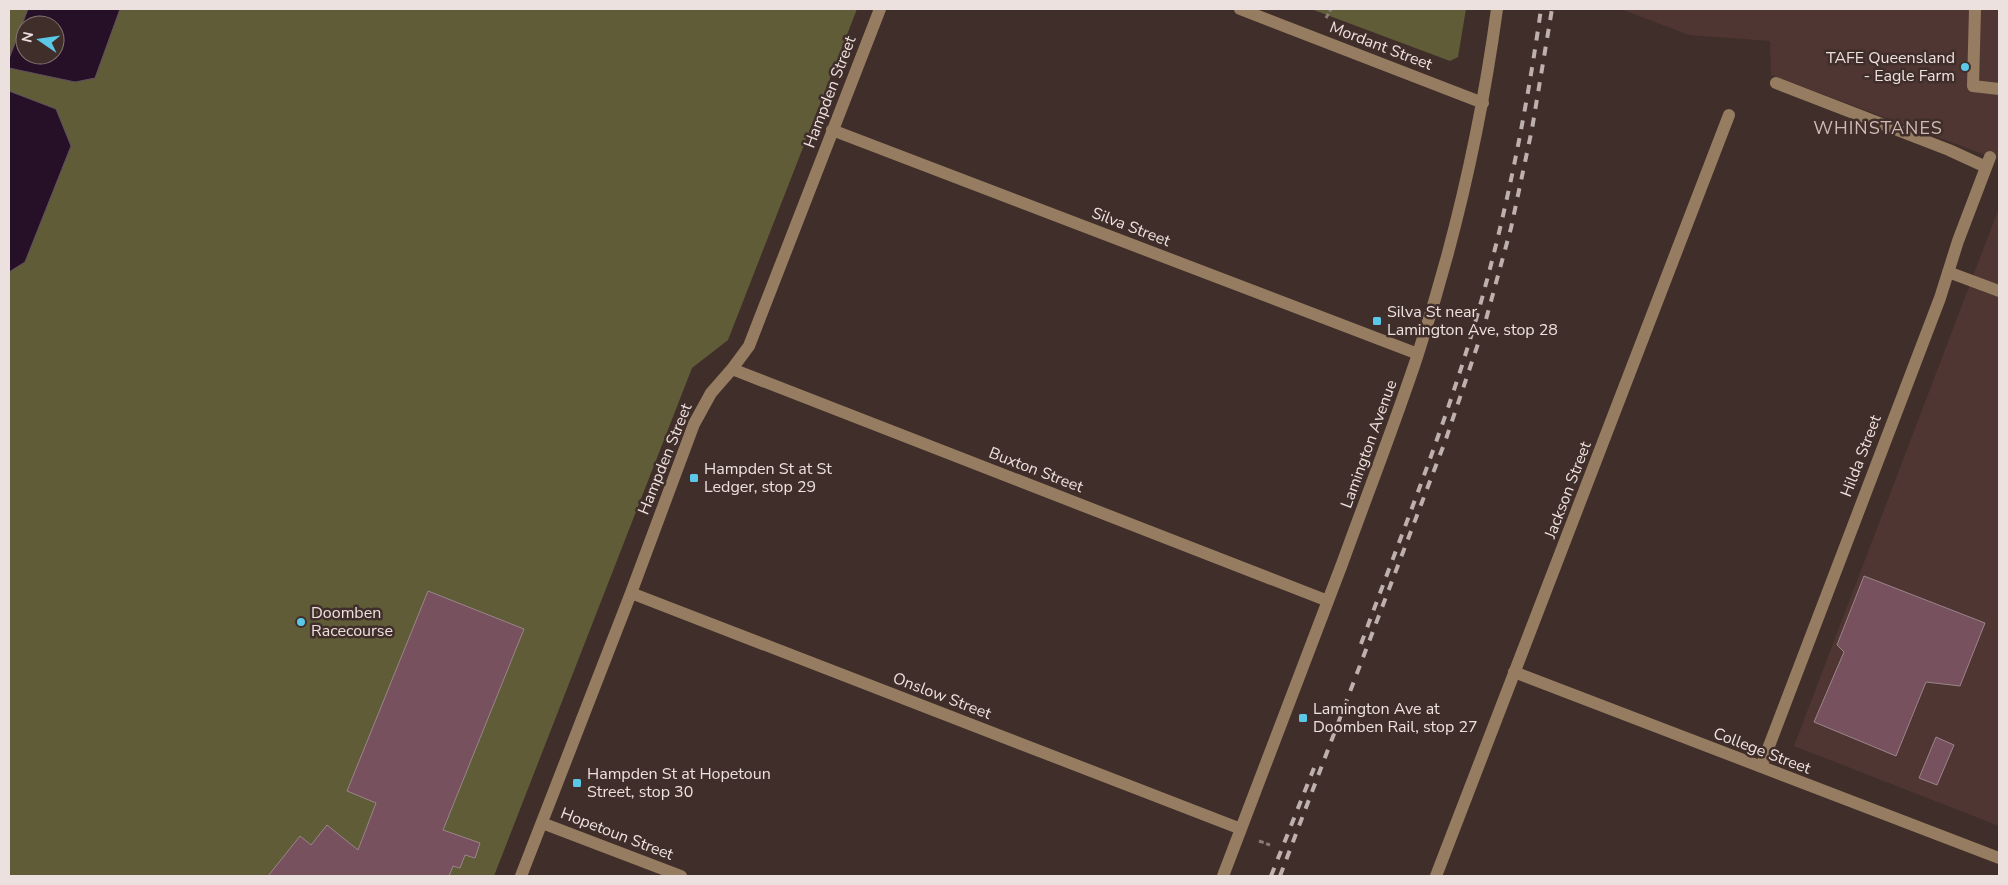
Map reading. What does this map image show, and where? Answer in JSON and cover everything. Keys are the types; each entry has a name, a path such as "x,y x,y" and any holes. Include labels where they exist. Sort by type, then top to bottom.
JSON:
{"street":[{"name":"Hampden Street","path":"521,876 631,593 694,424 711,393 749,346 880,9"},
{"name":"Mordant Street","path":"1240,9 1483,103"},
{"name":"Lamington Avenue","path":"1223,876 1399,411 1418,354 1464,187 1483,103 1496,9"},
{"path":"1975,9 1973,86 1999,90"},
{"name":"Hilda Street","path":"1761,767 1988,162 1949,150 1776,83"},
{"name":"Jackson Street","path":"1436,876 1729,115"},
{"name":"Silva Street","path":"832,130 1418,354"},
{"path":"1948,272 1999,291"},
{"name":"Buxton Street","path":"732,369 1328,601"},
{"name":"Onslow Street","path":"631,593 1241,829"},
{"name":"College Street","path":"1514,672 1999,858"},
{"name":"Hopetoun Street","path":"542,823 681,876"}],"path":[{"path":"1326,18 1331,9"},
{"path":"1259,841 1270,845"}],"shaded area":[{"name":"Doomben Racecourse","path":"9,9 857,9 728,340 692,368 494,876 9,876"},
{"path":"28,9 120,9 95,78 75,82 9,68 9,59 15,43 15,65 65,65 65,15 26,15"},
{"path":"1311,9 1466,9 1458,57 1450,61"},
{"path":"1621,9 1999,9 1999,160 1771,75 1770,41 1689,35"},
{"path":"9,91 56,109 71,146 25,262 9,272"},
{"path":"1999,208 1999,826 1794,746"}],"building":[{"path":"1864,576 1985,623 1960,686 1926,682 1896,756 1814,722 1844,652 1837,645"},
{"path":"428,591 524,629 443,830 480,843 475,858 465,855 460,868 453,866 449,876 268,876 300,836 311,845 327,825 358,850 376,803 347,791"},
{"path":"1936,737 1954,745 1937,785 1919,778"}],"railway":[{"path":"1361,644 1435,445 1475,323 1514,167 1541,9"},
{"path":"1280,876 1446,439 1485,323 1511,228 1532,129 1552,9"},
{"path":"1271,876 1314,768"}],"place":[{"name":"TAFE Queensland - Eagle Farm","path":"1965,67"},
{"name":"Silva St near Lamington Ave, stop 28","path":"1377,321"},
{"name":"Hampden St at St Ledger, stop 29","path":"694,478"},
{"name":"Doomben Racecourse","path":"301,622"},
{"name":"Lamington Ave at Doomben Rail, stop 27","path":"1303,718"},
{"name":"Hampden St at Hopetoun Street, stop 30","path":"577,783"}],"district":[{"name":"WHINSTANES","path":"1878,128"}]}
